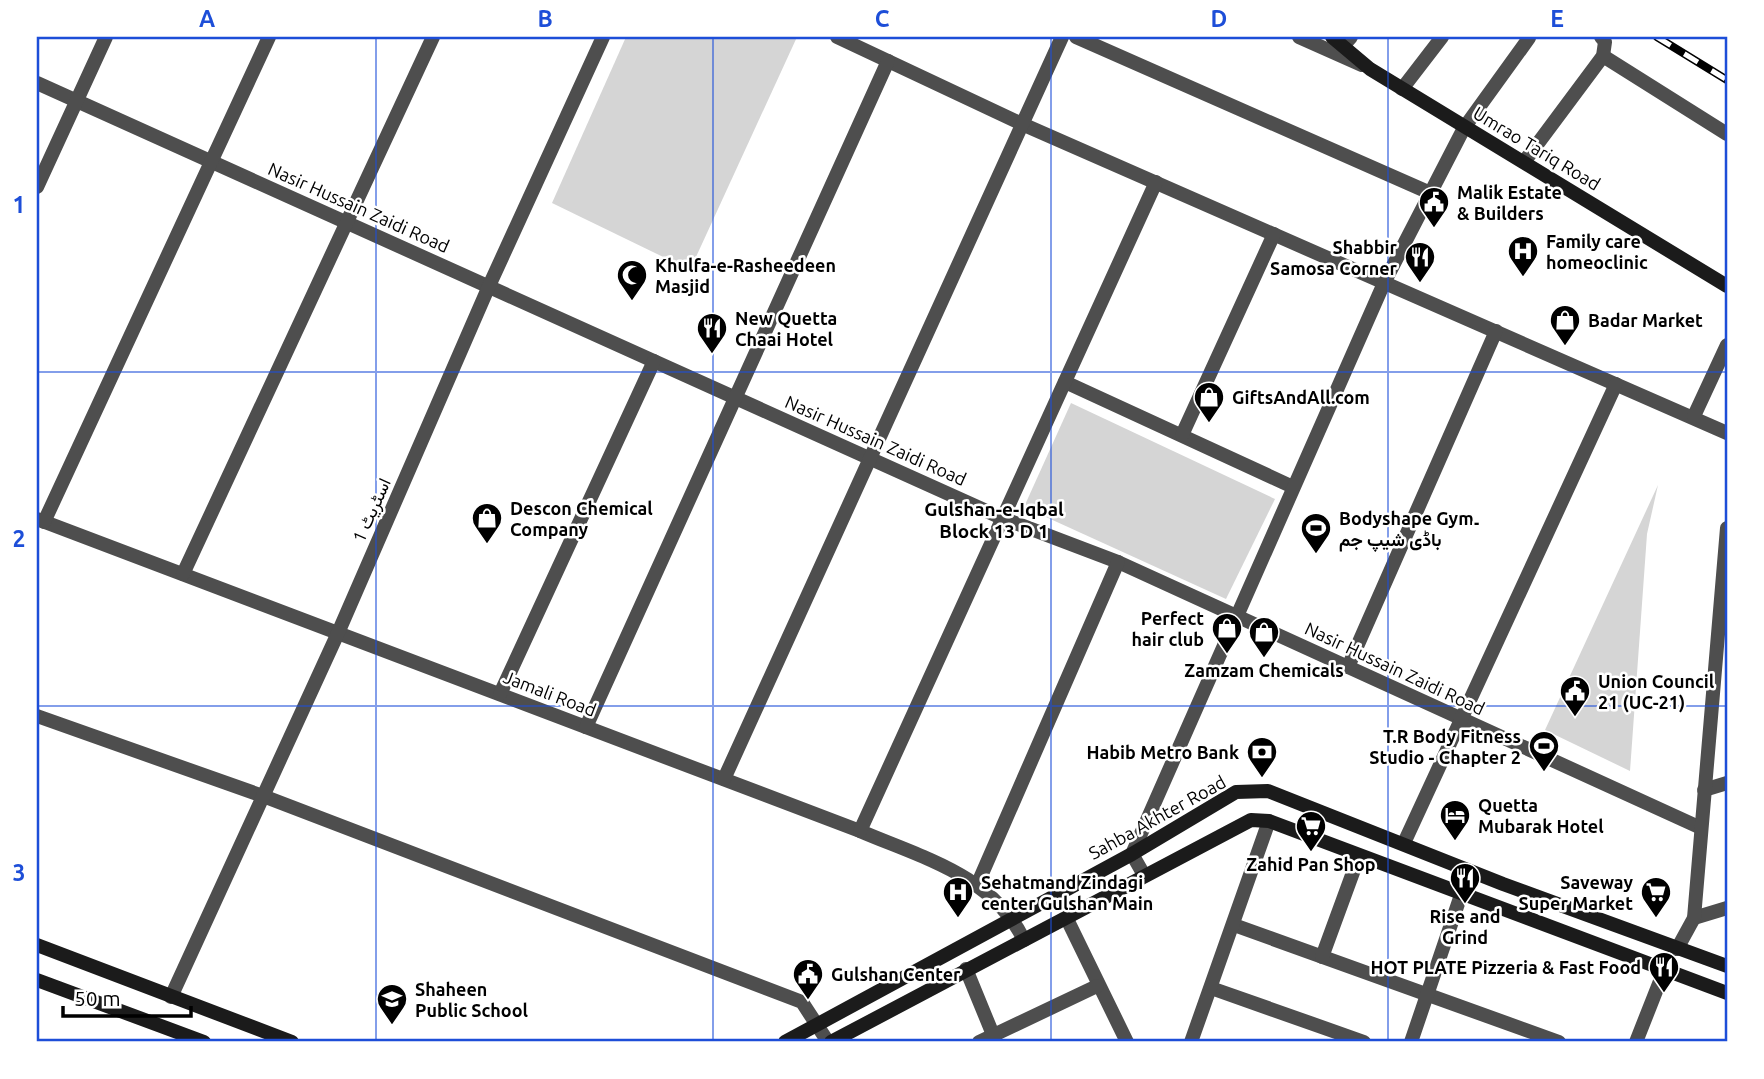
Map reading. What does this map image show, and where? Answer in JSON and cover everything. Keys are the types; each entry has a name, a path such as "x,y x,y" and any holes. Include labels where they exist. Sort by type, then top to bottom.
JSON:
{"main road":[{"name":"Umrao Tariq Road","path":"1342,40 1370,69 1727,286"},
{"name":"Sahba Akhter Road","path":"785,1042 1132,855 1236,792 1268,792 1727,966"},
{"path":"829,1042 1251,820 1269,821 1727,993"},
{"path":"37,945 292,1042"},
{"path":"37,980 204,1042"}],"street":[{"path":"37,187 106,37"},
{"path":"41,520 269,37"},
{"path":"183,574 433,37"},
{"name":"اسٹریٹ 1","path":"171,997 338,633 489,286 603,37"},
{"path":"837,37 1022,124 1694,416 1727,433"},
{"path":"724,779 1062,37"},
{"path":"1076,37 1428,192"},
{"path":"1299,37 1370,69"},
{"path":"1402,89 1441,37"},
{"path":"1524,162 1603,56 1605,42 1601,37"},
{"path":"1144,875 1132,855 1384,283 1428,192 1464,128 1529,38"},
{"path":"1603,56 1727,134"},
{"path":"586,727 733,397 888,61"},
{"name":"Nasir Hussain Zaidi Road","path":"37,83 1002,518 1118,562 1701,828"},
{"path":"860,831 1156,182"},
{"path":"1182,435 1274,234"},
{"path":"1348,667 1496,331"},
{"path":"1694,416 1727,345"},
{"path":"500,694 654,360"},
{"path":"1065,382 1293,486"},
{"path":"1404,843 1616,384"},
{"name":"Jamali Road","path":"41,520 860,831 978,883 1013,918 1024,940"},
{"path":"1677,949 1694,918 1704,790 1722,656 1727,528"},
{"path":"978,883 1118,562"},
{"path":"37,716 263,796 802,1002 829,1042"},
{"path":"1704,790 1727,783"},
{"path":"1191,1042 1269,821"},
{"path":"1322,957 1359,856"},
{"path":"1411,1042 1462,892"},
{"path":"1694,918 1727,908"},
{"path":"1066,917 1097,986 1127,1042"},
{"path":"1234,925 1559,1042"},
{"path":"966,969 994,1039"},
{"path":"1636,1042 1664,971"},
{"path":"979,1042 994,1039 1097,986"},
{"path":"1211,988 1364,1042"}],"shaded area":[{"path":"626,37 797,37 690,270 552,203"},
{"path":"1071,403 1275,499 1226,599 1024,507"},
{"path":"1658,485 1647,534 1630,771 1545,730"}],"railway":[{"path":"1657,37 1727,80"}],"place":[{"name":"Malik Estate & Builders","path":"1434,229"},
{"name":"Family care homeoclinic","path":"1523,278"},
{"name":"Shabbir Samosa Corner","path":"1420,284"},
{"name":"Khulfa-e-Rasheedeen Masjid","path":"632,302"},
{"name":"Badar Market","path":"1565,347"},
{"name":"New Quetta Chaai Hotel","path":"712,355"},
{"name":"GiftsAndAll.com","path":"1209,424"},
{"name":"Descon Chemical Company","path":"487,545"},
{"name":"Bodyshape Gym۔ باڈی شیپ جم","path":"1316,555"},
{"name":"Perfect hair club","path":"1227,655"},
{"name":"Zamzam Chemicals","path":"1264,659"},
{"name":"Union Council 21 (UC-21)","path":"1575,718"},
{"name":"T.R Body Fitness Studio - Chapter 2","path":"1544,773"},
{"name":"Habib Metro Bank","path":"1262,779"},
{"name":"Quetta Mubarak Hotel","path":"1455,842"},
{"name":"Zahid Pan Shop","path":"1311,853"},
{"name":"Rise and Grind","path":"1465,905"},
{"name":"Sehatmand Zindagi center Gulshan Main","path":"958,919"},
{"name":"Saveway Super Market","path":"1656,919"},
{"name":"HOT PLATE Pizzeria & Fast Food","path":"1664,994"},
{"name":"Gulshan Center","path":"808,1001"},
{"name":"Shaheen Public School","path":"392,1026"}],"district":[{"name":"Gulshan-e-Iqbal Block 13 D 1","path":"994,520"}]}
